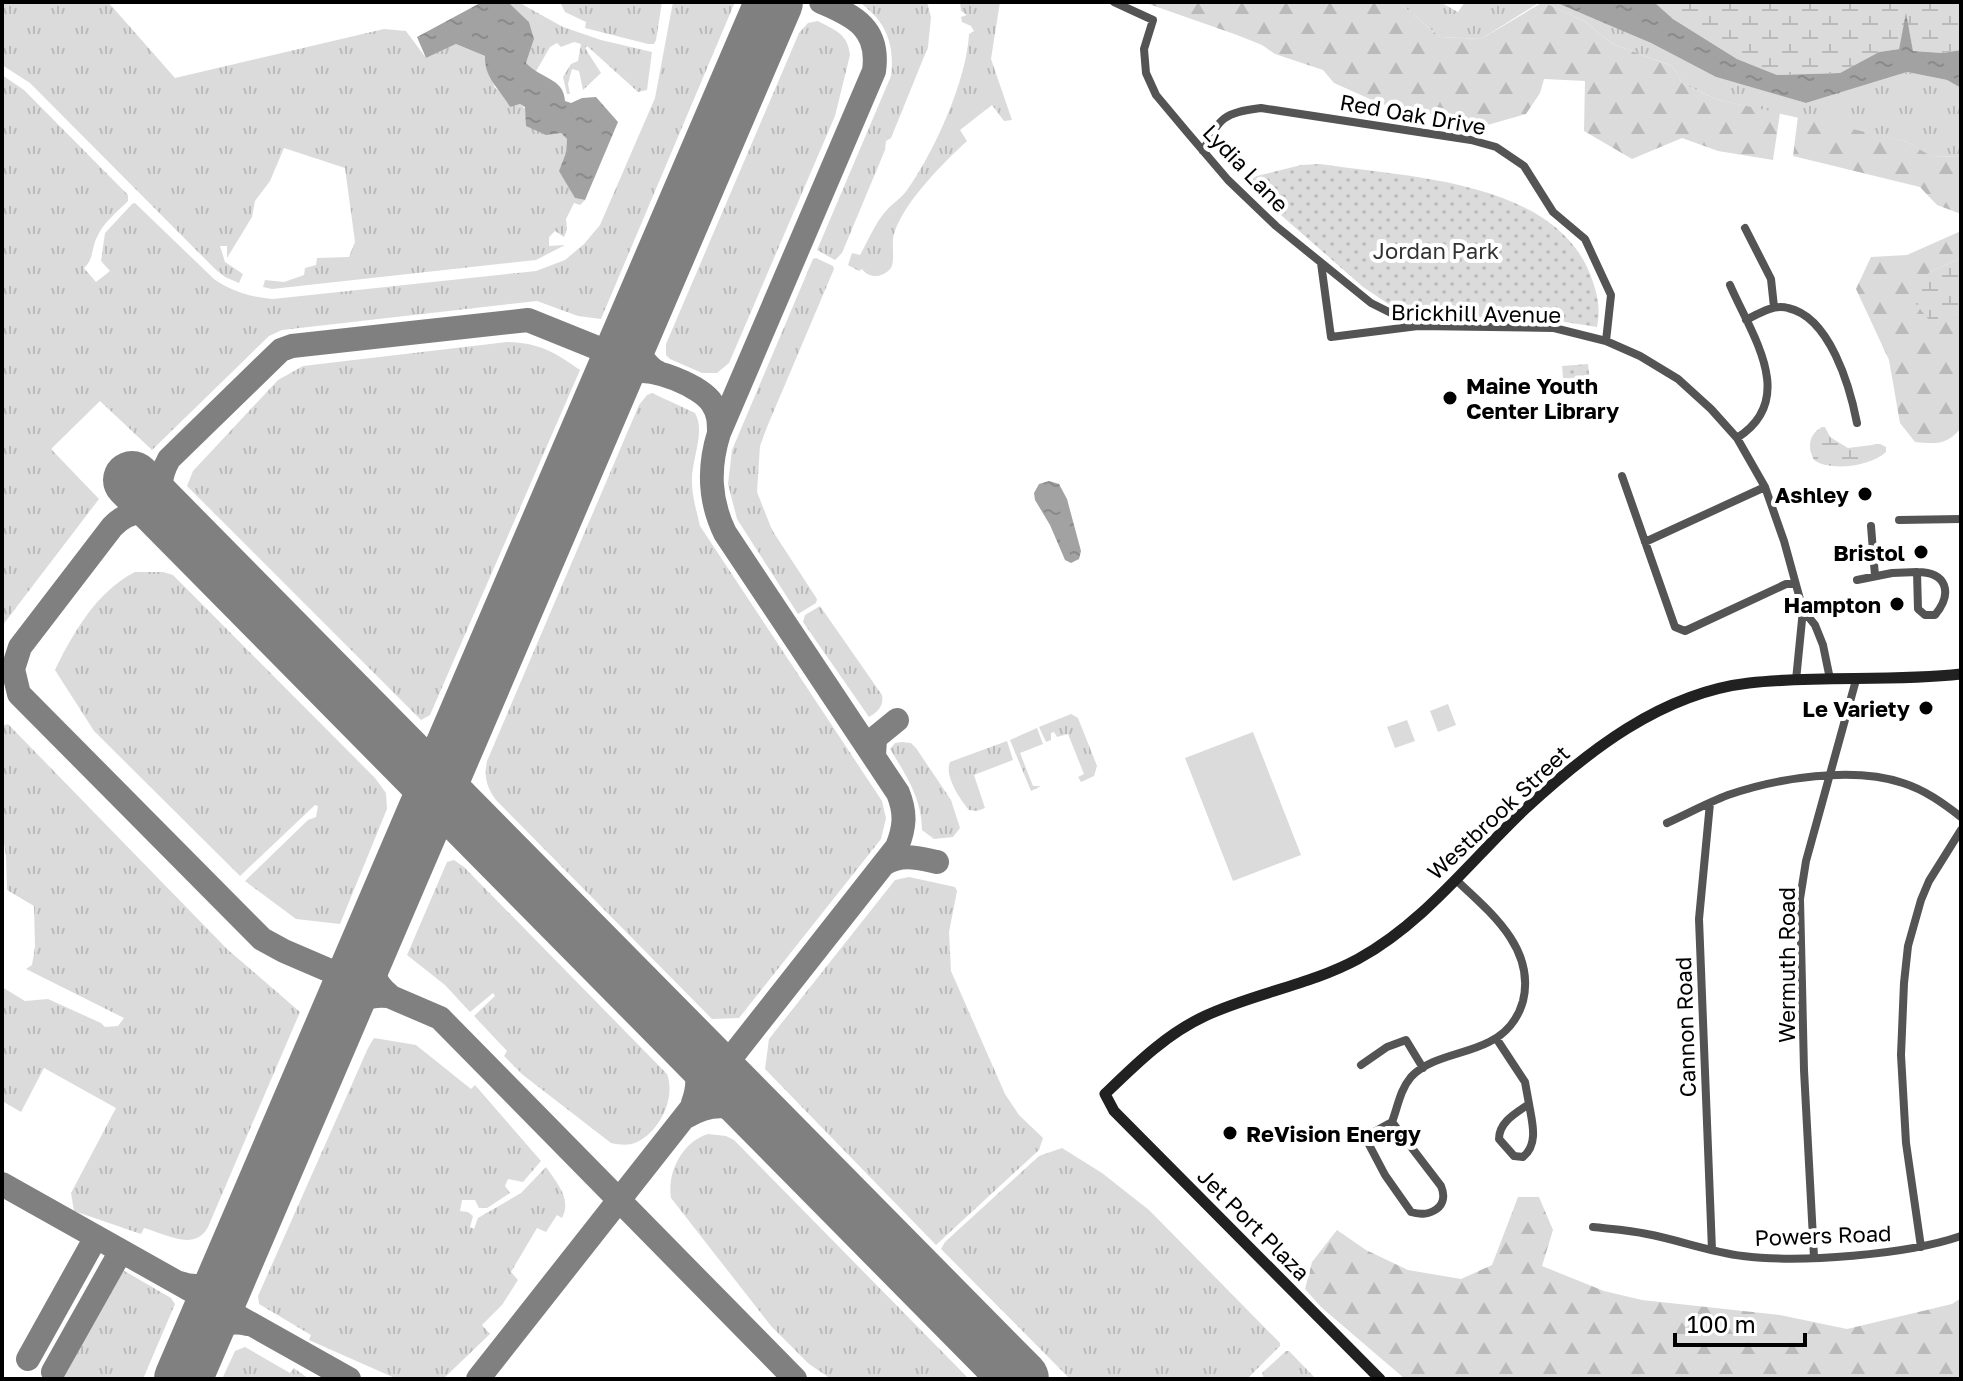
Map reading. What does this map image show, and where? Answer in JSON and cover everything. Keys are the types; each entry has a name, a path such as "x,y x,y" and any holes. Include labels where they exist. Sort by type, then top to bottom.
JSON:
{"street":[{"name":"Lydia Lane","path":"1114,2 1153,20 1144,49 1146,73 1156,95 1237,189 1371,303 1418,326"},
{"name":"Red Oak Drive","path":"1203,151 1214,128 1228,114 1261,108 1471,140 1496,147 1524,166 1553,212 1585,239 1611,295 1606,341"},
{"path":"1745,228 1771,279 1774,307"},
{"name":"Brickhill Avenue","path":"1321,263 1331,337 1418,326 1440,329 1554,328 1606,341 1640,356 1678,379 1737,438 1765,487 1803,610 1815,625 1823,645 1830,679"},
{"path":"1730,285 1766,364 1768,385 1761,417 1737,438"},
{"path":"1746,320 1774,307 1790,308 1809,320 1825,338 1844,369 1857,423"},
{"path":"1622,476 1675,627 1685,631 1786,584 1795,584"},
{"path":"1645,542 1765,487"},
{"path":"1899,520 1961,519"},
{"path":"1871,526 1875,576"},
{"path":"1857,580 1917,572 1935,574 1942,579 1945,597 1943,606 1935,615 1925,615 1918,609 1917,572"},
{"name":"Brickhill Avenue","path":"1796,680 1803,610"},
{"name":"Westbrook Street","path":"1105,1094 1161,1042 1188,1024 1223,1008 1357,960 1391,938 1558,780 1586,757 1663,709 1746,683 1920,679 1961,674"},
{"name":"Wermuth Road","path":"1814,1257 1804,1070 1800,899 1806,861 1856,680"},
{"path":"1667,823 1755,787 1831,776 1870,776 1902,782 1931,796 1961,817"},
{"name":"Cannon Road","path":"1710,803 1699,919 1712,1250"},
{"path":"1921,1247 1908,1169 1905,1128 1901,1055 1904,983 1908,946 1921,900 1929,881 1961,830"},
{"path":"1392,1122 1441,1186 1443,1202 1437,1210 1428,1214 1411,1212 1377,1162 1365,1137 1392,1122 1404,1086 1423,1068 1496,1038 1512,1023 1522,1004 1525,985 1518,950 1510,936 1455,879"},
{"path":"1496,1038 1525,1082 1529,1104 1533,1142 1530,1151 1523,1157 1514,1156 1499,1139 1499,1131 1529,1104"},
{"path":"1361,1065 1387,1047 1406,1040 1423,1068"},
{"name":"Jet Port Plaza","path":"1105,1094 1114,1111 1380,1379"},
{"name":"Powers Road","path":"1593,1227 1650,1234 1712,1250 1760,1257 1814,1257 1921,1247 1961,1236"}],"green space":[{"path":"2,2 108,2 175,78 384,29 406,31 426,58 456,44 485,56 495,88 510,107 520,104 554,133 561,133 567,139 566,153 575,198 585,200 580,205 574,203 566,219 564,237 555,231 549,237 549,246 565,245 536,260 272,289 263,287 265,280 284,282 304,275 305,268 316,265 317,258 349,257 355,242 345,168 284,148 270,181 255,201 252,217 227,258 227,246 220,246 225,262 243,274 239,283 215,269 30,83 2,65"},
{"path":"508,2 518,2 563,27 652,52 647,90 638,92 587,46 585,48 601,73 583,90 579,71 572,69 568,84 570,94 567,94 563,77 571,64 578,61 581,44 574,42 561,47 557,43 550,47 535,73 526,63 534,39 529,22"},
{"path":"560,2 662,2 656,40 654,44 648,44 585,28 586,22 565,12"},
{"path":"673,2 735,2 601,319 578,316 537,301 282,330 269,336 152,450 100,401 51,449 99,499 2,626 2,75 24,90 128,195 128,201 100,232 84,268 96,282 110,271 101,261 105,233 135,203 214,279 235,291 257,297 273,299 536,271 565,260 600,225 655,98"},
{"path":"859,2 927,2 931,17 928,47 891,138 886,141 842,253 835,260 817,250 891,76 887,34 876,17"},
{"path":"960,2 1000,2 991,59 1012,120 1004,121 992,105 960,130 967,141 926,183 900,219 894,236 891,268 884,274 872,276 848,265 852,253 860,255 881,217 905,193 917,175 947,115 962,72 969,34 974,31 962,22 961,17 967,15 961,11"},
{"path":"1143,2 1398,2 1440,37 1481,39 1543,2 1584,21 1613,44 1672,66 1683,84 1718,100 1780,113 1773,160 1718,151 1682,138 1632,159 1584,131 1585,81 1544,79 1540,93 1526,114 1477,128 1454,119 1381,104 1334,83 1323,70"},
{"path":"1398,2 1440,2 1458,12 1465,2 1540,2 1481,39 1440,37"},
{"path":"1543,2 1555,2 1576,10 1651,43 1716,77 1806,103 1907,72 1947,80 1961,88 1961,157 1930,156 1907,142 1718,100 1683,84 1672,66 1613,44 1584,21"},
{"path":"1654,2 1961,2 1961,50 1943,53 1913,51 1906,16 1899,49 1879,52 1840,73 1777,75 1737,59 1673,19"},
{"path":"818,21 840,34 849,48 835,116 729,363 717,373 702,373 670,359 666,355 666,344 799,33 808,23"},
{"path":"1798,116 1907,142 1931,156 1961,157 1961,214 1937,205 1920,187 1793,156"},
{"name":"Jordan Park","path":"1320,164 1393,173 1473,189 1511,201 1544,219 1571,243 1590,274 1598,300 1597,327 1533,317 1429,318 1390,305 1363,287 1241,180 1301,165"},
{"path":"1961,231 1961,258 1930,272 1955,314 1961,316 1961,428 1951,438 1941,442 1915,442 1900,423 1889,360 1856,289 1871,257 1907,255"},
{"path":"816,258 834,269 760,446 757,492 772,530 817,599 816,603 798,614 737,519 728,484 732,450"},
{"path":"1961,258 1961,316 1955,314 1933,325 1916,304 1914,283"},
{"path":"507,342 529,344 546,350 580,370 430,715 421,720 187,486 193,471 278,380 303,366"},
{"path":"1588,364 1590,381 1577,382 1577,388 1564,389 1562,366"},
{"path":"652,393 695,413 699,437 692,488 700,526 882,801 886,818 881,839 739,1018 712,1019 496,800 486,777 487,761 639,405"},
{"path":"1822,427 1830,437 1848,448 1880,444 1886,447 1886,452 1871,461 1851,466 1821,464 1814,460 1810,446 1814,433"},
{"path":"135,572 173,575 375,778 386,793 387,809 340,924 296,919 245,881 308,820 316,817 318,806 315,805 240,876 94,731 55,670 88,614 109,590"},
{"path":"820,606 882,695 880,708 869,717 803,622 805,615"},
{"path":"1448,704 1456,725 1438,732 1430,711"},
{"path":"1071,714 1078,718 1097,766 1094,776 1081,782 1078,777 1084,774 1068,734 1057,737 1054,732 1051,733 1051,740 1046,742 1039,727"},
{"path":"1407,720 1415,741 1395,748 1387,727"},
{"path":"8,724 227,949 300,1012 208,1227 196,1239 179,1239 144,1228 141,1234 74,1211 71,1193 116,1108 44,1068 21,1112 2,1101 2,987 25,1001 48,999 105,1027 118,1026 124,1018 26,969 32,965 35,947 34,906 7,890 2,831 2,726"},
{"path":"1037,728 1043,744 1020,753 1033,786 1041,786 1031,791 1010,740"},
{"path":"1253,732 1301,855 1233,881 1185,758"},
{"path":"1007,741 1013,760 974,775 985,808 969,810 951,780 950,762"},
{"path":"895,743 911,743 916,748 951,800 960,828 953,837 934,839 922,830 916,798 890,749"},
{"path":"454,860 667,1074 668,1103 659,1122 645,1137 631,1144 611,1143 523,1075 504,1056 507,1051 474,1016 495,996 493,993 470,1012 445,985 407,955 447,862"},
{"path":"909,877 955,887 957,891 949,932 951,971 1005,1094 1019,1115 1043,1138 1039,1150 936,1245 765,1069 769,1039 895,880"},
{"path":"374,1038 416,1045 471,1089 475,1085 541,1161 523,1182 508,1179 505,1186 510,1193 487,1208 479,1208 475,1200 462,1200 460,1211 473,1216 470,1227 474,1229 478,1218 521,1193 546,1167 564,1198 562,1218 557,1215 546,1232 537,1228 511,1272 518,1280 502,1305 482,1325 490,1334 443,1379 397,1379 309,1340 311,1335 259,1304 258,1296"},
{"path":"708,1134 734,1140 969,1379 831,1379 809,1364 771,1326 671,1198 671,1178 678,1159 691,1144"},
{"path":"1062,1148 1102,1173 1149,1210 1280,1343 1247,1379 1070,1379 941,1249 1039,1156"},
{"path":"1518,1197 1539,1197 1553,1230 1542,1266 1604,1291 1642,1300 1780,1315 1847,1329 1952,1304 1961,1298 1961,1379 1405,1379 1321,1307 1305,1289 1312,1262 1337,1230 1366,1250 1408,1270 1461,1279 1492,1265"},
{"path":"121,1269 171,1298 175,1304 143,1379 60,1379"},
{"path":"245,1347 290,1373 294,1368 309,1379 222,1379 235,1351"},
{"path":"1286,1351 1316,1379 1264,1379 1262,1373"}],"water":[{"path":"482,2 508,2 529,22 534,39 526,63 556,83 564,93 565,101 571,103 596,97 618,122 585,200 575,198 559,171 566,153 567,139 561,133 546,135 526,126 525,107 520,104 510,107 490,77 485,56 456,44 426,58 417,37"},
{"path":"1555,2 1654,2 1673,19 1737,59 1777,75 1840,73 1879,52 1899,49 1906,13 1913,51 1943,53 1961,50 1961,88 1947,80 1907,72 1806,103 1716,77 1651,43"},
{"path":"1049,481 1059,484 1067,499 1081,551 1079,559 1071,563 1065,560 1035,500 1034,493 1039,484"}],"taxiway":[{"path":"767,19 786,2"},
{"path":"478,1379 897,847 902,833 904,820 898,793 725,533 713,496 713,459 719,433 874,71 875,57 869,34 854,19 821,2"},
{"path":"173,524 161,492 162,476 169,459 281,350 292,346 528,320 657,372"},
{"path":"635,325 639,351 655,371"},
{"path":"605,396 614,385 633,372 663,375 698,390 712,403 719,422 719,433"},
{"path":"173,524 157,515 142,512 127,516 112,527 20,647 13,669 19,694 262,939 440,1018 795,1379"},
{"path":"874,756 875,738 897,720"},
{"path":"884,864 904,857 937,862"},
{"path":"371,943 373,972 378,984 389,995"},
{"path":"341,1016 362,1000 388,996"},
{"path":"685,1040 696,1070 697,1086 693,1103"},
{"path":"686,1117 707,1108 727,1106 766,1123"},
{"path":"2,1184 349,1379"},
{"path":"28,1359 96,1237"},
{"path":"53,1372 121,1251"},
{"path":"180,1283 196,1286 209,1283 232,1264"},
{"path":"193,1356 215,1329 230,1323 248,1324"}],"runway":[{"path":"183,1379 774,2"},
{"path":"132,480 1020,1379"}],"place":[{"name":"Maine Youth Center Library","path":"1450,398"},
{"name":"Ashley","path":"1865,494"},
{"name":"Bristol","path":"1921,552"},
{"name":"Hampton","path":"1897,604"},
{"name":"Le Variety","path":"1926,708"},
{"name":"ReVision Energy","path":"1230,1133"}]}
